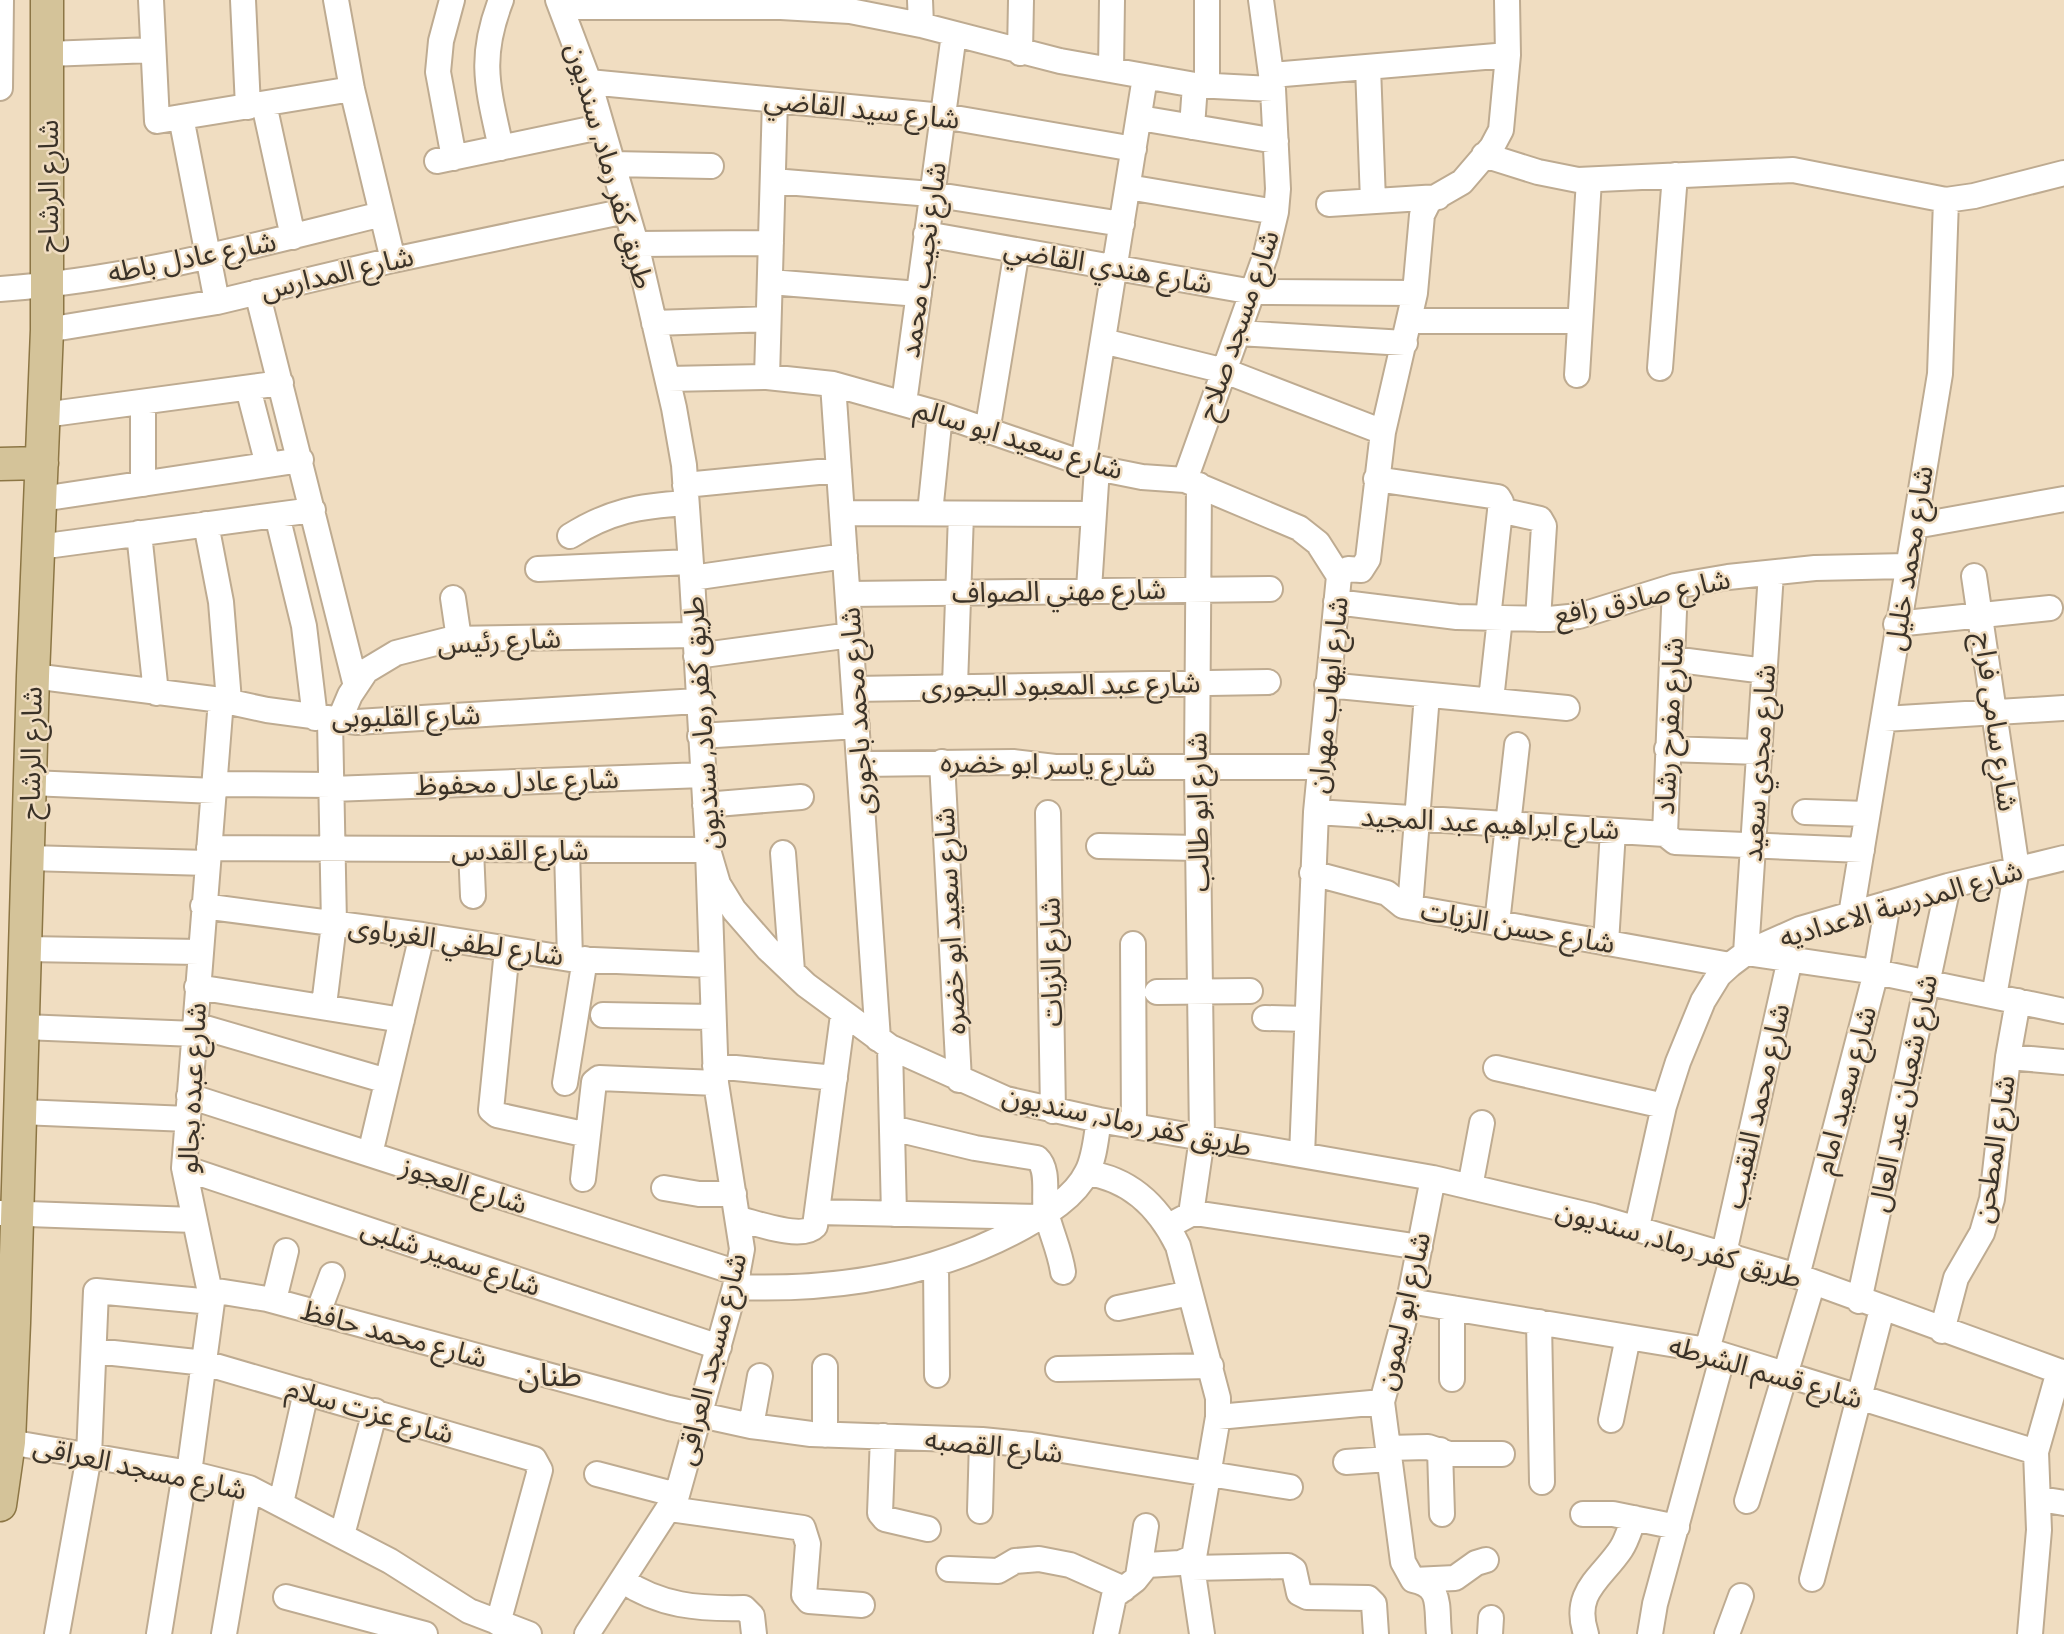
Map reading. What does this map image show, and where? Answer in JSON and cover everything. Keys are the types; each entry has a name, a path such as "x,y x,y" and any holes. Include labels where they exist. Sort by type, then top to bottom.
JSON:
{"main road":[{"name":"شارع الرشاح","path":"0,1505 9,1442 9,1213 21,1112 33,676 47,330 47,0"},
{"path":"0,464 42,463"}],"street":[{"path":"0,88 1,0"},
{"path":"151,0 152,50 209,256 216,302"},
{"path":"243,0 256,106 293,237"},
{"path":"336,0 352,89 393,260"},
{"path":"452,0 441,41 438,72 446,160 600,127"},
{"path":"500,148 485,66 488,39 501,0"},
{"path":"920,0 921,25"},
{"path":"1020,53 1021,0"},
{"path":"1111,70 1112,0"},
{"path":"1192,127 1201,86 1207,0"},
{"path":"1261,0 1279,0"},
{"name":"شارع مسجد صلاح","path":"1192,482 1276,212 1276,141 1272,82 1261,0"},
{"name":"شارع ايهاب مهران","path":"1302,1155 1312,873 1319,767 1339,576 1348,569 1360,570 1368,559 1383,432 1415,293 1422,215 1429,201 1462,182 1492,147 1501,130 1508,55 1507,0"},
{"path":"560,4 781,7 850,11 921,25 1020,53 1201,86 1272,82 1368,67 1508,55"},
{"name":"طريق كفر رماد, سنديون","path":"560,4 589,82 636,244 668,379 686,494 708,850 718,884 734,910 792,971 844,1015 884,1043 959,1080 1006,1099 1099,1120 1433,1178 1637,1227 1805,1279 1942,1331 2062,1372"},
{"name":"شارع نجيب محمد","path":"904,403 954,34"},
{"path":"48,54 152,50"},
{"path":"1368,67 1373,201"},
{"path":"1089,589 1094,514 1090,466 1103,341 1145,77"},
{"name":"شارع سيد القاضي","path":"589,82 943,116 1134,149"},
{"path":"169,119 352,89"},
{"path":"766,377 775,100"},
{"path":"1140,118 1276,141"},
{"path":"1484,155 1538,172 1589,180 1793,170 1947,200 1974,196 2064,173"},
{"path":"612,164 711,166"},
{"path":"1660,368 1675,175"},
{"path":"1577,375 1589,180"},
{"path":"773,181 931,194 1122,224"},
{"path":"1128,187 1276,212"},
{"path":"1329,204 1438,197"},
{"name":"شارع محمد خليل","path":"1851,915 1884,719 1896,624 1940,374 1947,200"},
{"name":"شارع المدارس","path":"47,330 216,302 393,260 626,211"},
{"name":"شارع عادل باطه","path":"0,289 47,286 209,256 382,214"},
{"name":"شارع هندي القاضي","path":"926,234 1253,292 1415,293"},
{"path":"636,244 771,243"},
{"path":"987,432 1017,250"},
{"path":"769,282 919,294"},
{"path":"257,292 356,686"},
{"path":"654,323 768,319"},
{"path":"1238,333 1408,332 1580,321"},
{"path":"1103,341 1225,370 1383,432"},
{"name":"شارع سعيد ابو سالم","path":"668,379 766,377 833,384 940,414 1090,466 1142,478 1192,482 1299,528 1318,543 1339,576"},
{"path":"44,415 281,383"},
{"name":"شارع محمد باجورى","path":"833,384 860,764 892,1128 894,1214"},
{"path":"248,388 268,465"},
{"path":"142,402 143,484"},
{"path":"930,513 940,414"},
{"path":"41,499 301,460"},
{"path":"570,536 596,520 625,509 686,494 839,470"},
{"path":"1376,479 1489,494 1501,506 1540,519 1544,526 1538,619"},
{"name":"شارع ابو طالب","path":"1191,1214 1202,1138 1196,766 1198,590 1192,482"},
{"path":"1914,526 2064,499"},
{"path":"1492,700 1501,506"},
{"path":"39,547 313,510"},
{"path":"842,513 1094,514"},
{"path":"277,514 328,719 334,924 324,1005"},
{"path":"956,685 961,514"},
{"name":"شارع عبده بجالو","path":"159,1634 205,1363 212,1296 184,1168 203,906 225,701 222,602 206,524"},
{"path":"139,533 156,693"},
{"path":"538,569 691,570 845,556"},
{"name":"شارع صادق رافع","path":"1336,602 1494,618 1538,619 1579,616 1675,586 1815,568 1907,566"},
{"name":"شارع مجدي سعيد","path":"1738,959 1753,844 1772,573"},
{"name":"شارع سامى فراج","path":"1974,576 2017,869 1994,996"},
{"name":"شارع مفرح رشاد","path":"1675,586 1665,834 1675,842 1862,850"},
{"name":"شارع مهني الصواف","path":"848,594 1089,589 1270,589"},
{"path":"453,598 459,639"},
{"path":"1896,624 2050,608"},
{"path":"695,646 851,635"},
{"name":"شارع رئيس","path":"328,719 366,671 396,653 459,639 695,646"},
{"path":"1672,659 1765,671"},
{"name":"شارع القليوبى","path":"33,676 225,701 328,719 424,719 697,701"},
{"name":"شارع عبد المعبود البجورى","path":"855,689 956,685 1268,682"},
{"path":"1327,685 1567,708"},
{"path":"1410,908 1427,695"},
{"path":"1884,719 2064,708"},
{"path":"700,736 857,726"},
{"path":"1497,923 1517,745"},
{"path":"1667,749 1760,752"},
{"name":"شارع سعيد ابو خضره","path":"942,762 959,1080"},
{"name":"شارع ياسر ابو خضره","path":"860,764 1013,762 1077,767 1319,767"},
{"name":"شارع عادل محفوظ","path":"30,783 332,787 703,775"},
{"path":"705,805 801,797"},
{"name":"شارع ابراهيم عبد المجيد","path":"1316,812 1665,834"},
{"path":"1805,812 1867,814"},
{"name":"شارع الزيات","path":"1048,813 1053,1111"},
{"path":"1606,943 1613,831"},
{"path":"1099,846 1198,848"},
{"name":"شارع القدس","path":"28,858 333,850 708,850"},
{"path":"471,850 473,896"},
{"path":"565,1083 578,959 567,850"},
{"name":"شارع مسجد العراقى","path":"587,1634 673,1502 719,1347 742,1249 716,1075 708,850"},
{"path":"783,853 792,971"},
{"name":"شارع المدرسة الاعداديه","path":"1637,1227 1664,1106 1703,1001 1719,975 1738,959 1800,929 1888,902 2064,858"},
{"name":"شارع حسن الزيات","path":"1312,873 1387,893 1397,903 1410,908 1606,943 1738,959 1790,959 1876,972 2064,1011"},
{"name":"شارع شعبان عبد العال","path":"1812,1579 1859,1397 1871,1305 1927,982 1948,886"},
{"name":"شارع سعيد امام","path":"1747,1501 1787,1375 1805,1279 1876,972 1888,902"},
{"name":"شارع لطفي الغرباوى","path":"203,906 578,959 710,965"},
{"path":"370,1154 422,935"},
{"path":"1133,944 1134,1126"},
{"path":"27,949 200,952"},
{"path":"507,950 490,1107 496,1115 588,1135"},
{"name":"شارع محمد النقيب","path":"1650,1634 1655,1604 1677,1527 1715,1352 1728,1255 1790,959"},
{"path":"197,987 324,1005 402,1020"},
{"path":"1157,992 1250,991"},
{"name":"شارع المطحن","path":"1942,1331 1956,1278 1982,1233 1992,1199 2008,1057 2018,1001"},
{"path":"603,1015 712,1017"},
{"path":"739,1219 805,1231 813,1229 818,1212 844,1015"},
{"path":"1265,1018 1307,1019"},
{"path":"24,1027 195,1029 387,1081"},
{"path":"2008,1057 2064,1062"},
{"path":"1496,1068 1664,1106"},
{"path":"583,1179 594,1082 599,1078 716,1075 835,1078"},
{"name":"شارع العجوز","path":"21,1112 189,1108 370,1154 736,1280 828,1286 890,1276 936,1264 979,1248 1044,1215 1073,1190 1087,1173"},
{"path":"1099,1120 1087,1173 1108,1176 1129,1186 1144,1197 1169,1228 1178,1246 1217,1387 1218,1417 1192,1564 1202,1634"},
{"path":"1470,1187 1482,1123"},
{"path":"892,1128 975,1148 1037,1158 1043,1166 1044,1215 1057,1242 1063,1272"},
{"name":"شارع سمير شلبى","path":"184,1168 719,1347"},
{"name":"شارع ابو ليمون","path":"1433,1178 1409,1301 1381,1402 1403,1562 1413,1580 1428,1583 1435,1590 1439,1634"},
{"path":"664,1188 699,1194 734,1194"},
{"path":"818,1212 1044,1215"},
{"path":"9,1213 194,1220"},
{"path":"1169,1228 1191,1214 1420,1247"},
{"path":"274,1300 286,1251"},
{"path":"936,1264 937,1375"},
{"path":"318,1313 332,1275"},
{"name":"شارع محمد حافظ","path":"95,1351 96,1291 274,1300 698,1414"},
{"path":"1118,1308 1191,1293"},
{"name":"شارع قسم الشرطه","path":"1409,1301 1715,1352 2036,1452"},
{"path":"1452,1308 1452,1379"},
{"path":"1539,1322 1542,1482"},
{"path":"1612,1420 1628,1337"},
{"path":"57,1634 89,1456 95,1351"},
{"name":"شارع عزت سلام","path":"95,1351 205,1363 534,1459 540,1470 499,1627"},
{"path":"1058,1369 1211,1366"},
{"path":"825,1367 825,1435"},
{"path":"2037,1634 2030,1634 2052,1501 2035,1476 2036,1452 2062,1372"},
{"path":"751,1426 760,1376"},
{"path":"281,1503 306,1392"},
{"path":"1218,1417 1381,1402"},
{"path":"342,1535 375,1411"},
{"name":"شارع القصبه","path":"698,1414 751,1426 825,1435 982,1440 1031,1445 1290,1487"},
{"path":"883,1436 880,1513 886,1519 928,1528"},
{"path":"981,1511 982,1440"},
{"name":"شارع مسجد العراقى","path":"9,1442 187,1473 249,1488 342,1535 499,1627 529,1634"},
{"path":"1346,1462 1428,1447 1449,1454 1502,1454"},
{"path":"1440,1450 1442,1514"},
{"path":"597,1474 673,1502 803,1528 808,1544 804,1595 809,1601 862,1605"},
{"path":"224,1634 249,1488"},
{"path":"1583,1514 1634,1518 1677,1527"},
{"path":"1586,1634 1581,1611 1588,1592 1599,1573 1623,1547 1634,1518"},
{"path":"1131,1582 1146,1526"},
{"path":"949,1569 998,1571 1015,1561 1040,1559 1131,1582"},
{"path":"1413,1580 1455,1577 1486,1560"},
{"path":"1106,1634 1114,1596 1147,1565 1192,1564 1288,1566 1294,1570 1299,1593 1307,1597 1368,1598 1374,1604 1376,1634"},
{"path":"622,1580 663,1601 689,1607 744,1608 752,1616 754,1634"},
{"path":"432,1634 442,1594"},
{"path":"1727,1634 1741,1596"},
{"path":"286,1597 425,1634"}],"district":[{"name":"طنان","path":"550,1375"}]}
